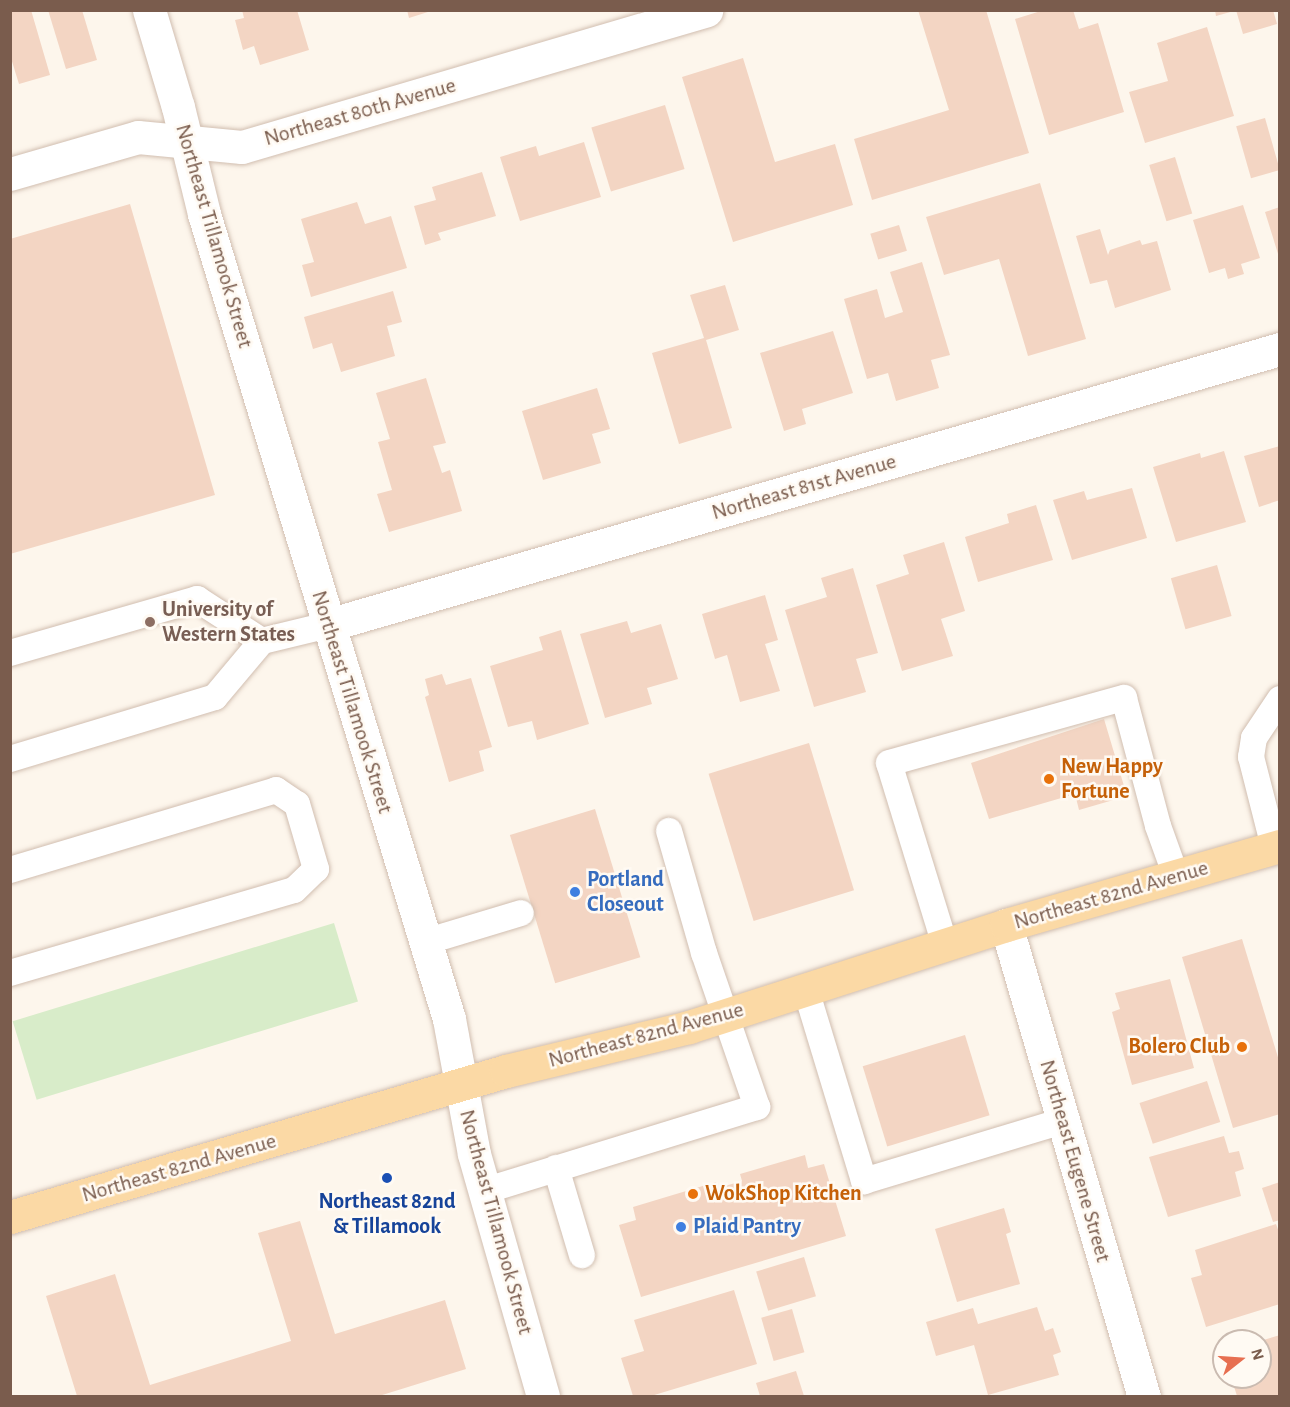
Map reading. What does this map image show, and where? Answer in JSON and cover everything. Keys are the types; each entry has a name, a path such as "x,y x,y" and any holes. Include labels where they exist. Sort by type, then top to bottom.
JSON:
{"main road":[{"name":"Northeast 82nd Avenue","path":"10,1217 461,1084 728,1015 1006,926 1277,847"}],"street":[{"name":"Northeast Tillamook Street","path":"148,10 204,214 449,1019 484,1191 543,1396"},
{"name":"Northeast 80th Avenue","path":"10,174 138,137 242,147 706,10"},
{"name":"Northeast 81st Avenue","path":"328,625 1280,349"},
{"name":"Northeast Eugene Street","path":"1006,926 1144,1396"}],"lane":[{"path":"10,653 197,599 262,641"},
{"path":"10,759 215,698 262,641 328,625"},
{"path":"945,945 889,763 1124,698 1158,826 1176,876"},
{"path":"1277,847 1251,758 1254,738 1280,699"},
{"path":"10,870 276,790 297,804 316,869 294,890 10,973"},
{"path":"484,1191 757,1107 728,1015 704,954 669,831"},
{"path":"425,942 521,913"},
{"path":"806,990 864,1181 1063,1121"},
{"path":"556,1168 582,1255"}],"green space":[{"path":"334,923 358,1001 37,1100 13,1021"}],"building":[{"path":"10,10 31,10 50,75 19,84 10,55"},
{"path":"48,10 82,10 97,60 66,69"},
{"path":"242,10 297,10 309,50 260,65 254,46 243,50 235,20 244,18"},
{"path":"407,10 431,10 431,11 409,18"},
{"path":"918,10 986,10 1029,153 872,200 854,139 949,110"},
{"path":"1044,10 1073,10 1079,29 1098,23 1124,112 1049,135 1015,19"},
{"path":"1215,10 1234,10 1234,11 1216,16"},
{"path":"1236,10 1273,10 1277,24 1243,34"},
{"path":"1207,27 1234,116 1145,143 1129,92 1168,81 1157,43"},
{"path":"743,58 775,162 835,144 853,205 733,242 682,77"},
{"path":"665,105 685,169 611,192 591,128"},
{"path":"1265,118 1280,170 1251,178 1236,126"},
{"path":"584,142 601,197 520,221 500,157 536,146 539,156"},
{"path":"1175,157 1192,213 1166,221 1149,165"},
{"path":"482,172 496,216 438,233 441,240 425,245 414,206 436,200 432,187"},
{"path":"1040,183 1086,339 1028,356 999,259 944,275 926,217"},
{"path":"357,202 365,224 391,216 407,268 311,297 302,265 314,262 301,219"},
{"path":"130,204 215,495 10,554 10,239"},
{"path":"1243,205 1260,258 1241,264 1244,274 1228,279 1225,268 1209,273 1193,220"},
{"path":"1280,207 1280,257 1279,257 1265,212"},
{"path":"899,225 907,251 878,260 870,234"},
{"path":"1100,229 1108,255 1110,250 1140,240 1142,245 1157,241 1171,290 1115,308 1107,280 1090,284 1076,236"},
{"path":"922,262 950,355 931,360 939,388 896,401 888,373 867,379 844,299 877,289 885,318 903,312 890,272"},
{"path":"725,285 739,330 706,340 732,428 679,444 652,353 704,338 690,295"},
{"path":"393,291 402,322 387,326 395,356 341,372 332,343 313,349 304,317"},
{"path":"833,331 853,393 802,409 806,424 784,431 760,353"},
{"path":"426,378 446,443 433,446 442,473 450,470 462,511 389,532 377,494 392,490 378,442 390,439 376,393"},
{"path":"597,388 610,429 592,434 601,463 543,480 522,411"},
{"path":"1280,446 1280,500 1259,507 1244,456"},
{"path":"1224,451 1246,522 1176,542 1153,467 1200,453 1201,458"},
{"path":"1132,488 1147,538 1072,560 1053,500 1084,491 1087,500"},
{"path":"1036,505 1053,560 978,582 965,537 1009,523 1007,514"},
{"path":"944,542 965,611 941,619 953,656 902,671 876,585 909,574 903,555"},
{"path":"1217,565 1232,616 1185,629 1171,578"},
{"path":"853,568 878,653 856,659 866,692 814,707 785,610 827,597 821,578"},
{"path":"765,595 778,640 765,644 780,691 740,702 727,655 715,659 702,614"},
{"path":"627,621 631,633 661,624 678,679 647,688 652,704 605,718 580,634"},
{"path":"561,630 589,724 537,740 532,721 508,727 490,666 543,650 539,637"},
{"path":"442,674 446,685 471,678 492,747 479,751 484,771 449,782 425,697 429,695 425,679"},
{"name":"New Happy Fortune","path":"1104,719 1127,796 1079,810 1075,794 989,819 971,763"},
{"path":"809,743 854,890 754,921 709,774"},
{"path":"595,809 640,957 555,983 510,835"},
{"name":"Bolero Club","path":"1242,939 1280,1064 1280,1114 1233,1128 1182,957"},
{"path":"1170,979 1194,1068 1132,1085 1112,1012 1120,1009 1115,993"},
{"path":"965,1035 990,1115 887,1147 863,1066"},
{"path":"1207,1081 1220,1122 1153,1144 1139,1103"},
{"path":"1224,1136 1229,1153 1239,1151 1244,1169 1235,1172 1241,1196 1168,1217 1149,1157"},
{"path":"805,1155 808,1168 824,1164 846,1236 641,1297 619,1225 636,1220 633,1207 716,1182 718,1188 742,1181 740,1174"},
{"path":"1280,1182 1280,1220 1273,1222 1262,1188"},
{"path":"1004,1208 1011,1232 1006,1234 1020,1284 957,1302 935,1229"},
{"path":"300,1221 335,1334 445,1300 466,1369 379,1396 77,1396 46,1296 115,1274 150,1385 291,1341 258,1233"},
{"path":"1276,1224 1280,1235 1280,1304 1206,1327 1191,1278 1202,1275 1195,1250"},
{"path":"804,1257 816,1296 768,1311 756,1272"},
{"path":"734,1290 757,1364 651,1396 633,1396 621,1358 644,1351 634,1320"},
{"path":"1037,1307 1045,1331 1053,1328 1061,1352 1053,1355 1059,1375 988,1395 974,1345 936,1356 926,1322 973,1308 978,1324"},
{"path":"792,1309 804,1352 774,1361 761,1318"},
{"path":"1280,1335 1280,1396 1237,1396 1235,1389 1272,1389 1272,1337"},
{"path":"796,1371 804,1396 760,1396 756,1383"}],"place":[{"name":"University of Western States","path":"150,622"},
{"name":"New Happy Fortune","path":"1049,779"},
{"name":"Portland Closeout","path":"575,892"},
{"name":"Bolero Club","path":"1242,1047"},
{"name":"Northeast 82nd & Tillamook","path":"387,1178"},
{"name":"WokShop Kitchen","path":"693,1194"},
{"name":"Plaid Pantry","path":"681,1227"}]}
